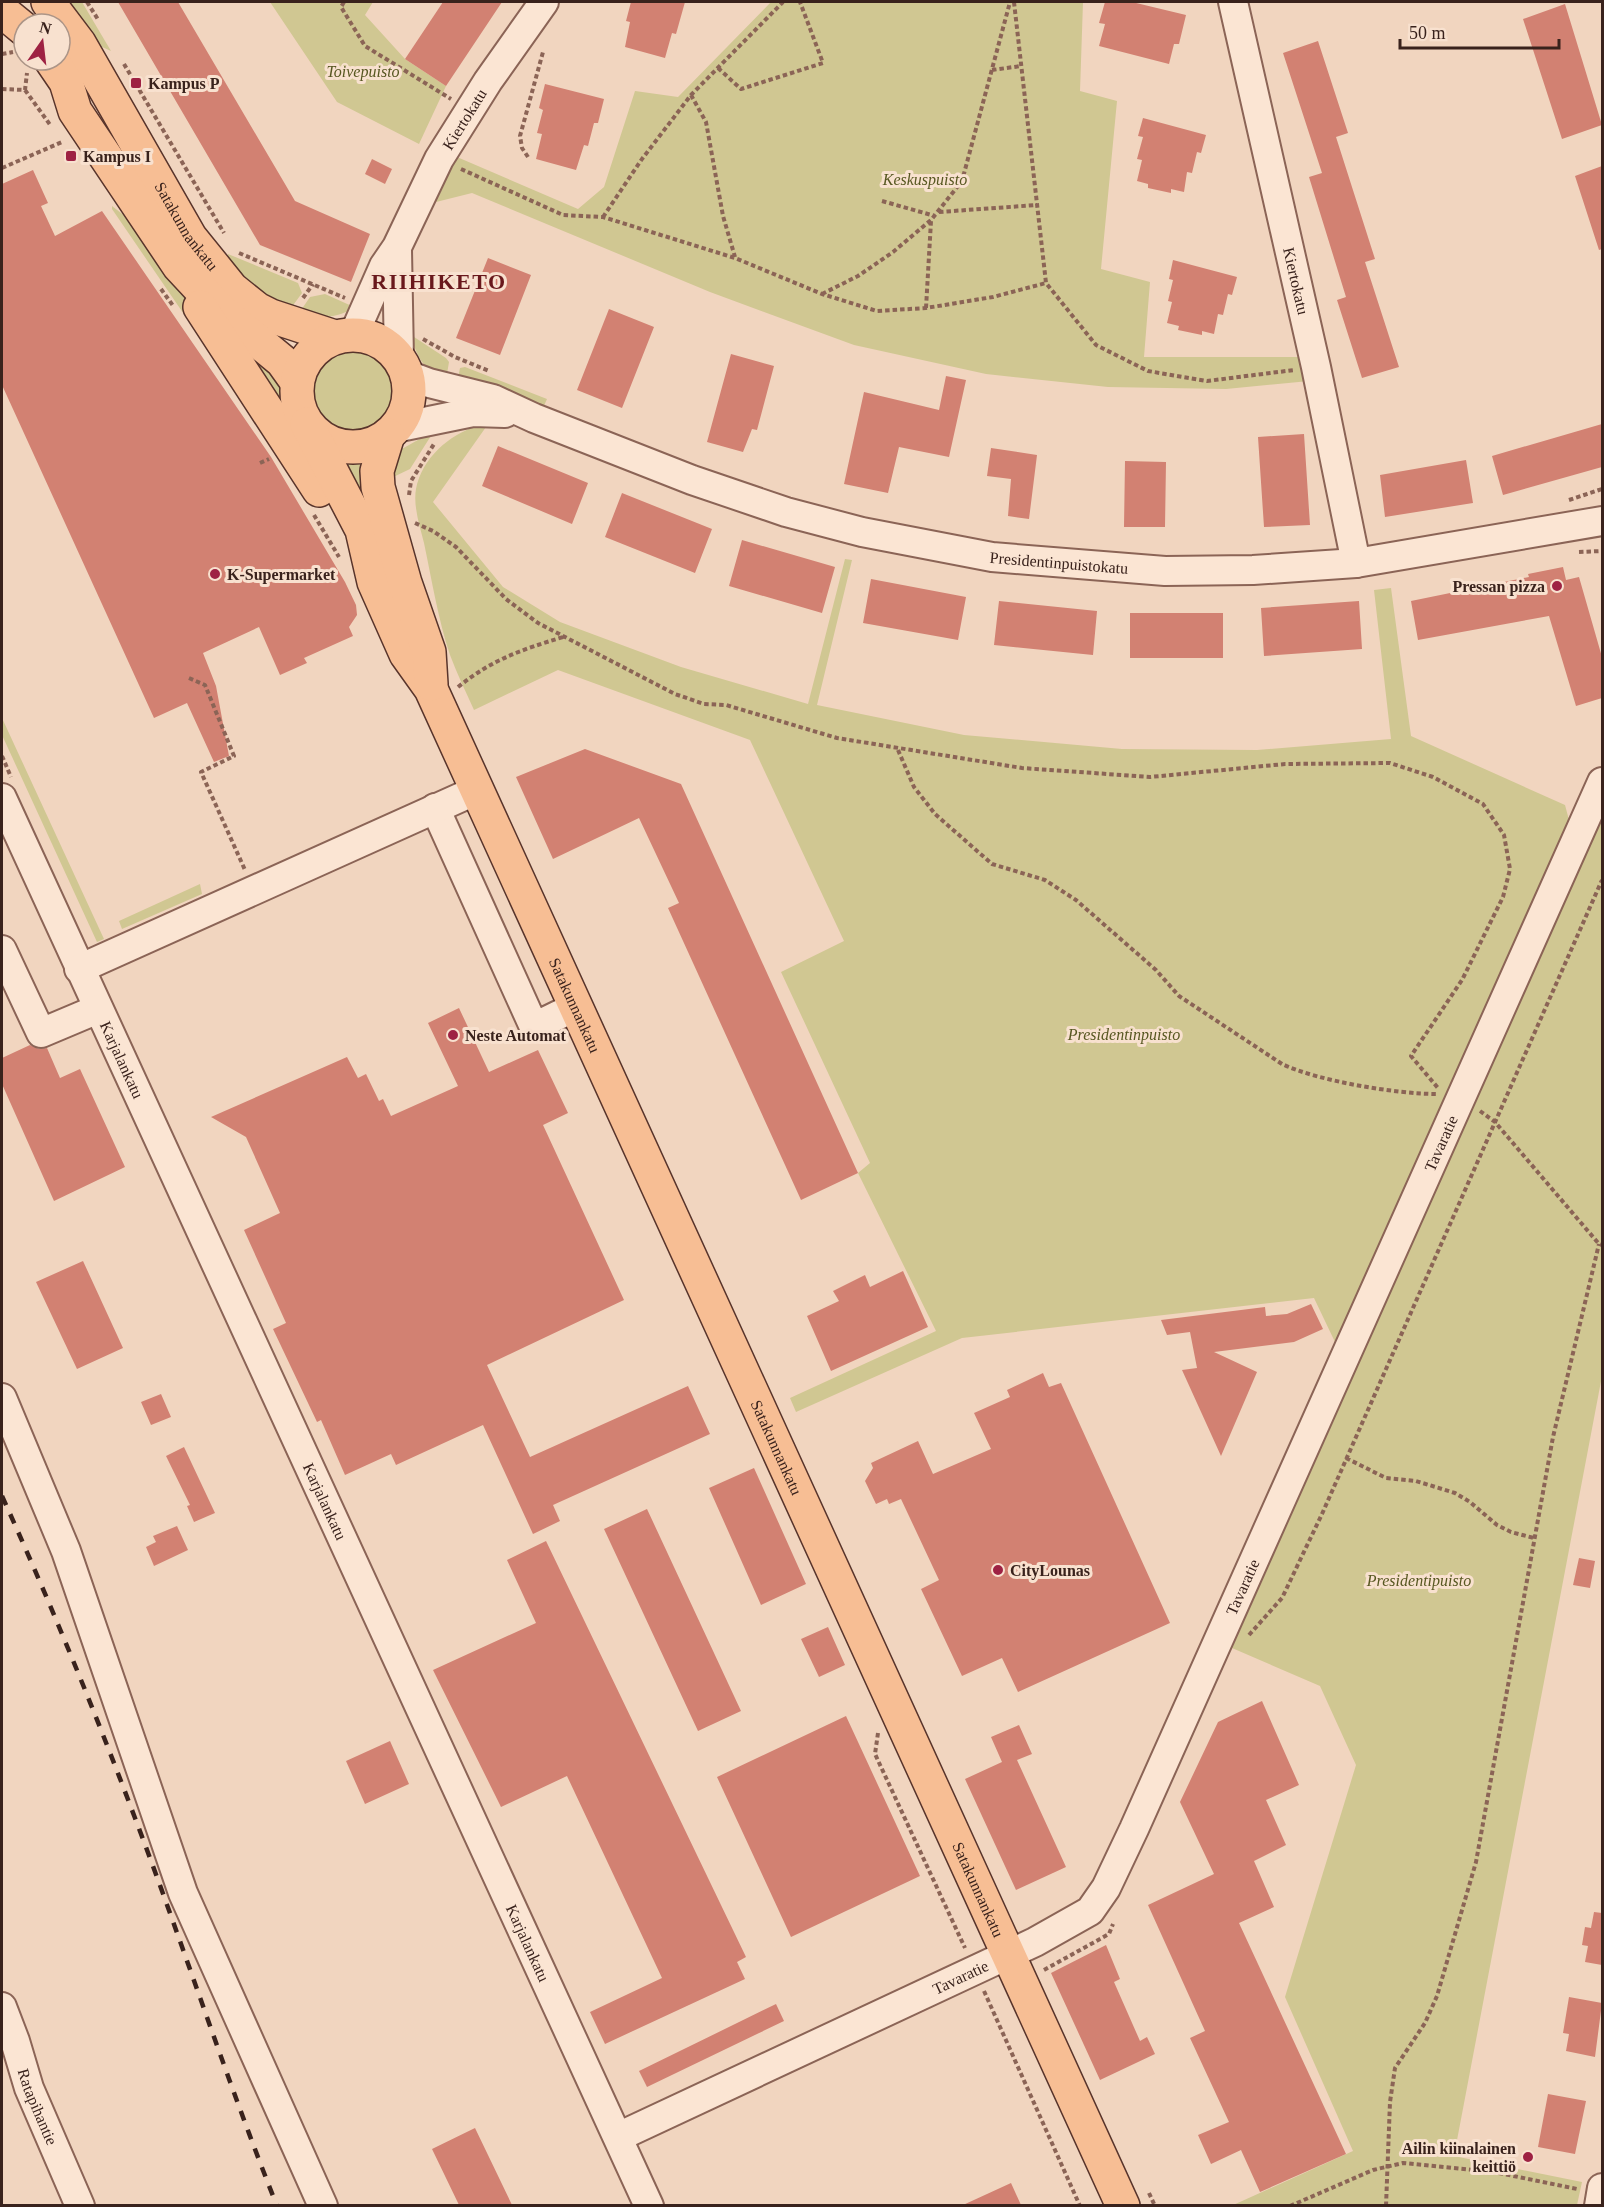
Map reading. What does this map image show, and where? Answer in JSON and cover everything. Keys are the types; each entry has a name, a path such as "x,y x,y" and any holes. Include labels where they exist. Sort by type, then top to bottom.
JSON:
{"main road":[{"name":"Satakunnankatu","path":"48,2 79,43 190,237 225,281 257,309 351,326"},
{"name":"Satakunnankatu","path":"50,72 66,82 75,111 168,275 220,310 282,361 297,382"},
{"path":"168,275 182,279 292,446 374,582"},
{"path":"351,326 385,345 402,366 408,383 407,404 391,431 358,447 339,446 321,437 307,423 299,409 297,382 301,367 315,349 351,326"},
{"name":"Satakunnankatu","path":"307,423 362,530 374,582 406,654 444,688"},
{"name":"Satakunnankatu","path":"391,431 377,471 378,487 405,583 444,688 477,790 578,1006 1124,2205"}],"street":[{"name":"Kiertokatu","path":"351,326 397,247 439,159 544,2"},
{"name":"Kiertokatu","path":"1233,2 1316,367 1356,563"},
{"name":"Kiertokatu","path":"397,247 398,321 402,366"},
{"name":"Presidentinpuistokatu","path":"402,366 429,383 493,399 534,418 692,480 786,512 862,532 992,557 1165,571 1253,570 1356,563 1602,521"},
{"name":"Presidentinpuistokatu","path":"391,431 473,412 489,411 534,418"},
{"name":"Tavaratie","path":"618,2138 1010,1954 1076,1921 1090,1911 1106,1888 1602,782"},
{"path":"79,969 477,790"},
{"name":"Karjalankatu","path":"2,798 649,2205"},
{"path":"435,808 534,1027 578,1006"},
{"path":"2,950 41,1033 98,1009"},
{"path":"2,1398 66,1551 183,1893 323,2205"},
{"name":"Ratapihantie","path":"2,2007 29,2088 80,2205"}],"path":[{"path":"87,2 99,22"},
{"path":"344,2 341,7 365,46 470,110"},
{"path":"603,217 642,159 691,95 783,2"},
{"path":"718,68 741,89 823,63 800,2"},
{"path":"1012,2 1046,284 1096,345 1148,371 1207,381 1316,367"},
{"path":"822,294 867,270 931,220 962,181 1012,2"},
{"path":"528,157 522,148 520,136 543,52"},
{"path":"124,63 226,237"},
{"path":"992,70 1021,66"},
{"path":"26,90 35,72"},
{"path":"2,89 26,90"},
{"path":"26,90 66,149"},
{"path":"691,95 706,122 723,216 735,258"},
{"path":"2,168 62,142"},
{"path":"439,159 563,215 603,217 735,258 822,294 877,310 926,308 993,297 1046,284"},
{"path":"882,201 936,214 1037,205"},
{"path":"926,308 931,220"},
{"path":"236,251 351,326"},
{"path":"168,275 177,312"},
{"path":"398,321 430,344 498,374"},
{"path":"1562,502 1602,489"},
{"path":"311,509 340,559"},
{"path":"414,523 433,531 456,547 506,599 538,623 675,694 704,704 726,705 837,738 898,750 1022,768 1150,777 1285,764 1390,763 1433,777 1483,804 1504,835 1510,869 1503,897 1462,980 1411,1056 1442,1094 1388,1090 1297,1071 1282,1064 1179,996 1156,969 1076,900 1045,880 992,864 935,814 914,787 898,750"},
{"path":"444,688 506,655 564,637"},
{"path":"189,678 205,685 234,756 201,772 248,876"},
{"path":"1245,1639 1282,1598 1602,880"},
{"path":"1386,2205 1390,2102 1395,2068 1425,2023 1437,1996 1476,1862 1533,1538 1574,1341 1600,1244 1496,1122 1460,1102"},
{"path":"1346,1458 1386,1478 1416,1481 1455,1493 1470,1502 1497,1525 1511,1533 1533,1538"},
{"path":"879,1726 875,1754 1080,2205"},
{"path":"988,2001 1023,1985 1046,1969 1109,1934 1113,1923"},
{"path":"1290,2205 1388,2164 1403,2163 1494,2172 1601,2196"}],"green space":[{"path":"66,2 82,2 111,51 89,41"},
{"name":"Toivepuisto","path":"270,2 373,2 365,15 405,59 446,86 419,144 337,102"},
{"name":"Keskuspuisto","path":"771,2 1083,2 1080,91 1117,101 1101,269 1150,282 1144,357 1300,357 1309,381 1226,389 1108,387 986,374 854,345 710,292 472,193 436,202 457,157 578,209 604,187 635,91 678,97"},
{"path":"112,206 143,230 230,366 218,364"},
{"path":"228,254 298,283 302,293 286,315 269,308 228,260"},
{"path":"325,294 354,307 334,316 297,316 310,297"},
{"path":"411,335 446,358 449,362 446,380 432,372 422,362"},
{"path":"354,347 371,350 385,360 395,374 398,391 395,408 385,422 371,432 354,435 337,432 323,422 313,408 310,391 313,374 323,360 337,350"},
{"path":"265,356 280,383 285,411 251,368"},
{"path":"465,367 547,399 543,408 457,383 460,368"},
{"name":"Presidentinpuisto","path":"477,426 486,427 433,502 503,587 560,622 681,667 808,704 845,559 852,560 817,705 964,735 1122,749 1257,750 1391,739 1374,590 1391,588 1411,736 1565,805 1569,820 1375,1259 1335,1342 1314,1298 962,1338 796,1412 790,1398 936,1331 858,1173 870,1163 781,972 844,941 750,740 558,670 474,710 453,662 442,628 417,516 415,496 424,467 438,449 456,435"},
{"path":"434,431 410,469 387,480 400,450"},
{"path":"339,460 367,460 365,485 352,489"},
{"path":"2,718 104,939 97,942 2,735"},
{"name":"Presidentipuisto","path":"1602,818 1602,1376 1454,2156 1582,2182 1577,2205 1231,2206 1353,2151 1285,1997 1356,1765 1320,1686 1232,1648"},
{"path":"200,884 202,894 122,929 119,921"}],"building":[{"path":"118,2 178,2 295,201 370,234 351,282 260,245"},
{"path":"443,2 502,2 446,86 405,59"},
{"path":"631,2 685,2 676,34 672,33 665,58 625,47 630,22 626,21"},
{"path":"1105,2 1132,2 1186,15 1179,44 1174,44 1169,64 1099,46 1105,24 1099,23"},
{"path":"1565,4 1602,125 1562,139 1523,19"},
{"path":"1318,41 1348,133 1336,137 1375,259 1365,262 1399,367 1362,378 1337,300 1346,297 1309,177 1322,173 1283,53"},
{"path":"545,84 604,99 598,123 594,123 588,146 584,145 576,170 536,159 542,134 537,133 543,110 539,108"},
{"path":"1143,118 1206,135 1201,153 1197,152 1192,173 1187,172 1184,192 1171,189 1171,193 1148,188 1148,184 1137,181 1142,160 1137,159 1143,137 1138,136"},
{"path":"372,159 392,169 385,184 365,174"},
{"path":"1602,166 1602,249 1599,250 1575,176"},
{"path":"33,170 48,203 41,206 55,236 102,211 271,457 345,582 356,605 357,615 349,627 353,636 304,658 307,663 280,675 259,627 203,653 216,686 229,756 214,762 187,703 154,718 2,385 2,184"},
{"path":"488,258 531,275 500,355 456,338"},
{"path":"1173,260 1237,277 1232,295 1228,294 1223,315 1218,314 1214,334 1202,331 1202,335 1178,330 1179,326 1167,323 1172,302 1168,301 1173,280 1169,279"},
{"path":"609,309 654,327 622,408 577,390"},
{"path":"731,354 774,366 757,430 752,429 743,452 707,442"},
{"path":"946,376 966,380 949,457 899,447 888,493 844,484 864,392 939,410"},
{"path":"1602,424 1602,467 1503,495 1492,456"},
{"path":"1304,434 1310,525 1264,527 1258,437"},
{"path":"498,446 588,483 572,524 482,486"},
{"path":"991,448 1037,455 1029,519 1008,516 1011,479 987,476"},
{"path":"1466,460 1473,503 1385,517 1380,475"},
{"path":"1125,461 1166,462 1165,527 1124,527"},
{"path":"622,493 712,529 695,573 605,537"},
{"path":"742,540 835,567 822,613 729,586"},
{"path":"1563,567 1566,580 1579,577 1602,657 1602,698 1576,706 1549,616 1418,640 1411,601 1529,577 1528,574"},
{"path":"871,579 966,597 958,640 863,623"},
{"path":"999,601 1097,611 1093,655 994,645"},
{"path":"1359,601 1362,649 1264,656 1261,608"},
{"path":"1130,613 1223,613 1223,658 1130,658"},
{"path":"585,749 681,784 858,1173 801,1200 668,908 679,903 639,818 553,859 516,777"},
{"path":"459,1008 489,1072 538,1050 568,1113 543,1125 624,1300 487,1365 530,1457 688,1386 710,1434 553,1505 560,1521 533,1534 483,1425 396,1465 391,1454 345,1475 321,1420 317,1422 273,1329 286,1323 244,1230 280,1213 246,1137 211,1117 347,1057 358,1078 366,1074 379,1101 383,1099 391,1116 458,1086 428,1023"},
{"path":"30,1045 39,1049 47,1048 60,1078 80,1069 125,1167 54,1201 2,1084 2,1058"},
{"path":"83,1261 123,1348 77,1369 36,1282"},
{"path":"903,1271 928,1327 831,1371 807,1316 839,1301 833,1291 865,1275 870,1287"},
{"path":"1311,1304 1323,1329 1294,1342 1214,1352 1257,1372 1221,1456 1182,1370 1197,1368 1190,1332 1167,1335 1161,1320 1265,1307 1266,1316 1287,1314"},
{"path":"1043,1373 1049,1387 1061,1383 1170,1623 1018,1692 1002,1658 962,1676 921,1589 939,1580 901,1499 889,1504 887,1499 876,1504 865,1481 873,1468 871,1463 918,1441 933,1474 991,1449 974,1413 1010,1397 1007,1390"},
{"path":"161,1394 171,1417 151,1425 141,1402"},
{"path":"184,1447 215,1513 194,1522 187,1506 190,1505 166,1456"},
{"path":"754,1468 806,1584 761,1605 709,1488"},
{"path":"647,1509 741,1711 698,1731 604,1529"},
{"path":"177,1526 188,1550 154,1566 146,1547 156,1542 153,1536"},
{"path":"546,1541 746,1957 737,1962 745,1979 605,2044 590,2012 662,1978 567,1776 501,1807 433,1670 536,1623 507,1560"},
{"path":"1579,1558 1595,1561 1590,1588 1573,1585"},
{"path":"828,1627 845,1665 819,1677 801,1639"},
{"path":"1262,1701 1299,1785 1266,1800 1286,1845 1254,1861 1274,1907 1239,1923 1346,2154 1260,2192 1241,2150 1211,2164 1198,2135 1229,2122 1190,2038 1205,2031 1148,1905 1214,1874 1180,1802 1218,1722"},
{"path":"846,1716 920,1876 791,1937 717,1777"},
{"path":"1019,1725 1032,1754 1017,1760 1066,1867 1016,1890 965,1779 1002,1762 991,1737"},
{"path":"390,1741 409,1784 365,1804 346,1761"},
{"path":"1594,1912 1602,1913 1602,1965 1585,1962 1588,1946 1582,1945 1585,1927 1591,1928"},
{"path":"1106,1945 1120,1979 1114,1982 1140,2041 1147,2037 1155,2054 1100,2080 1051,1973"},
{"path":"1569,1997 1602,2003 1595,2057 1566,2051 1569,2034 1563,2033"},
{"path":"776,2004 784,2021 647,2087 639,2071"},
{"path":"1548,2094 1586,2101 1575,2154 1538,2147"},
{"path":"475,2128 512,2205 459,2205 432,2149"},
{"path":"1011,2183 1021,2205 963,2205"}],"railway":[{"path":"2,1496 88,1696 153,1866 240,2110 277,2206"}],"place":[{"name":"Kampus P","path":"136,83"},
{"name":"Kampus I","path":"71,156"},
{"name":"K-Supermarket","path":"215,574"},
{"name":"Pressan pizza","path":"1557,586"},
{"name":"Neste Automat","path":"453,1035"},
{"name":"CityLounas","path":"998,1570"},
{"name":"Ailin kiinalainen keittiö","path":"1528,2157"}],"district":[{"name":"RIIHIKETO","path":"439,281"}]}
